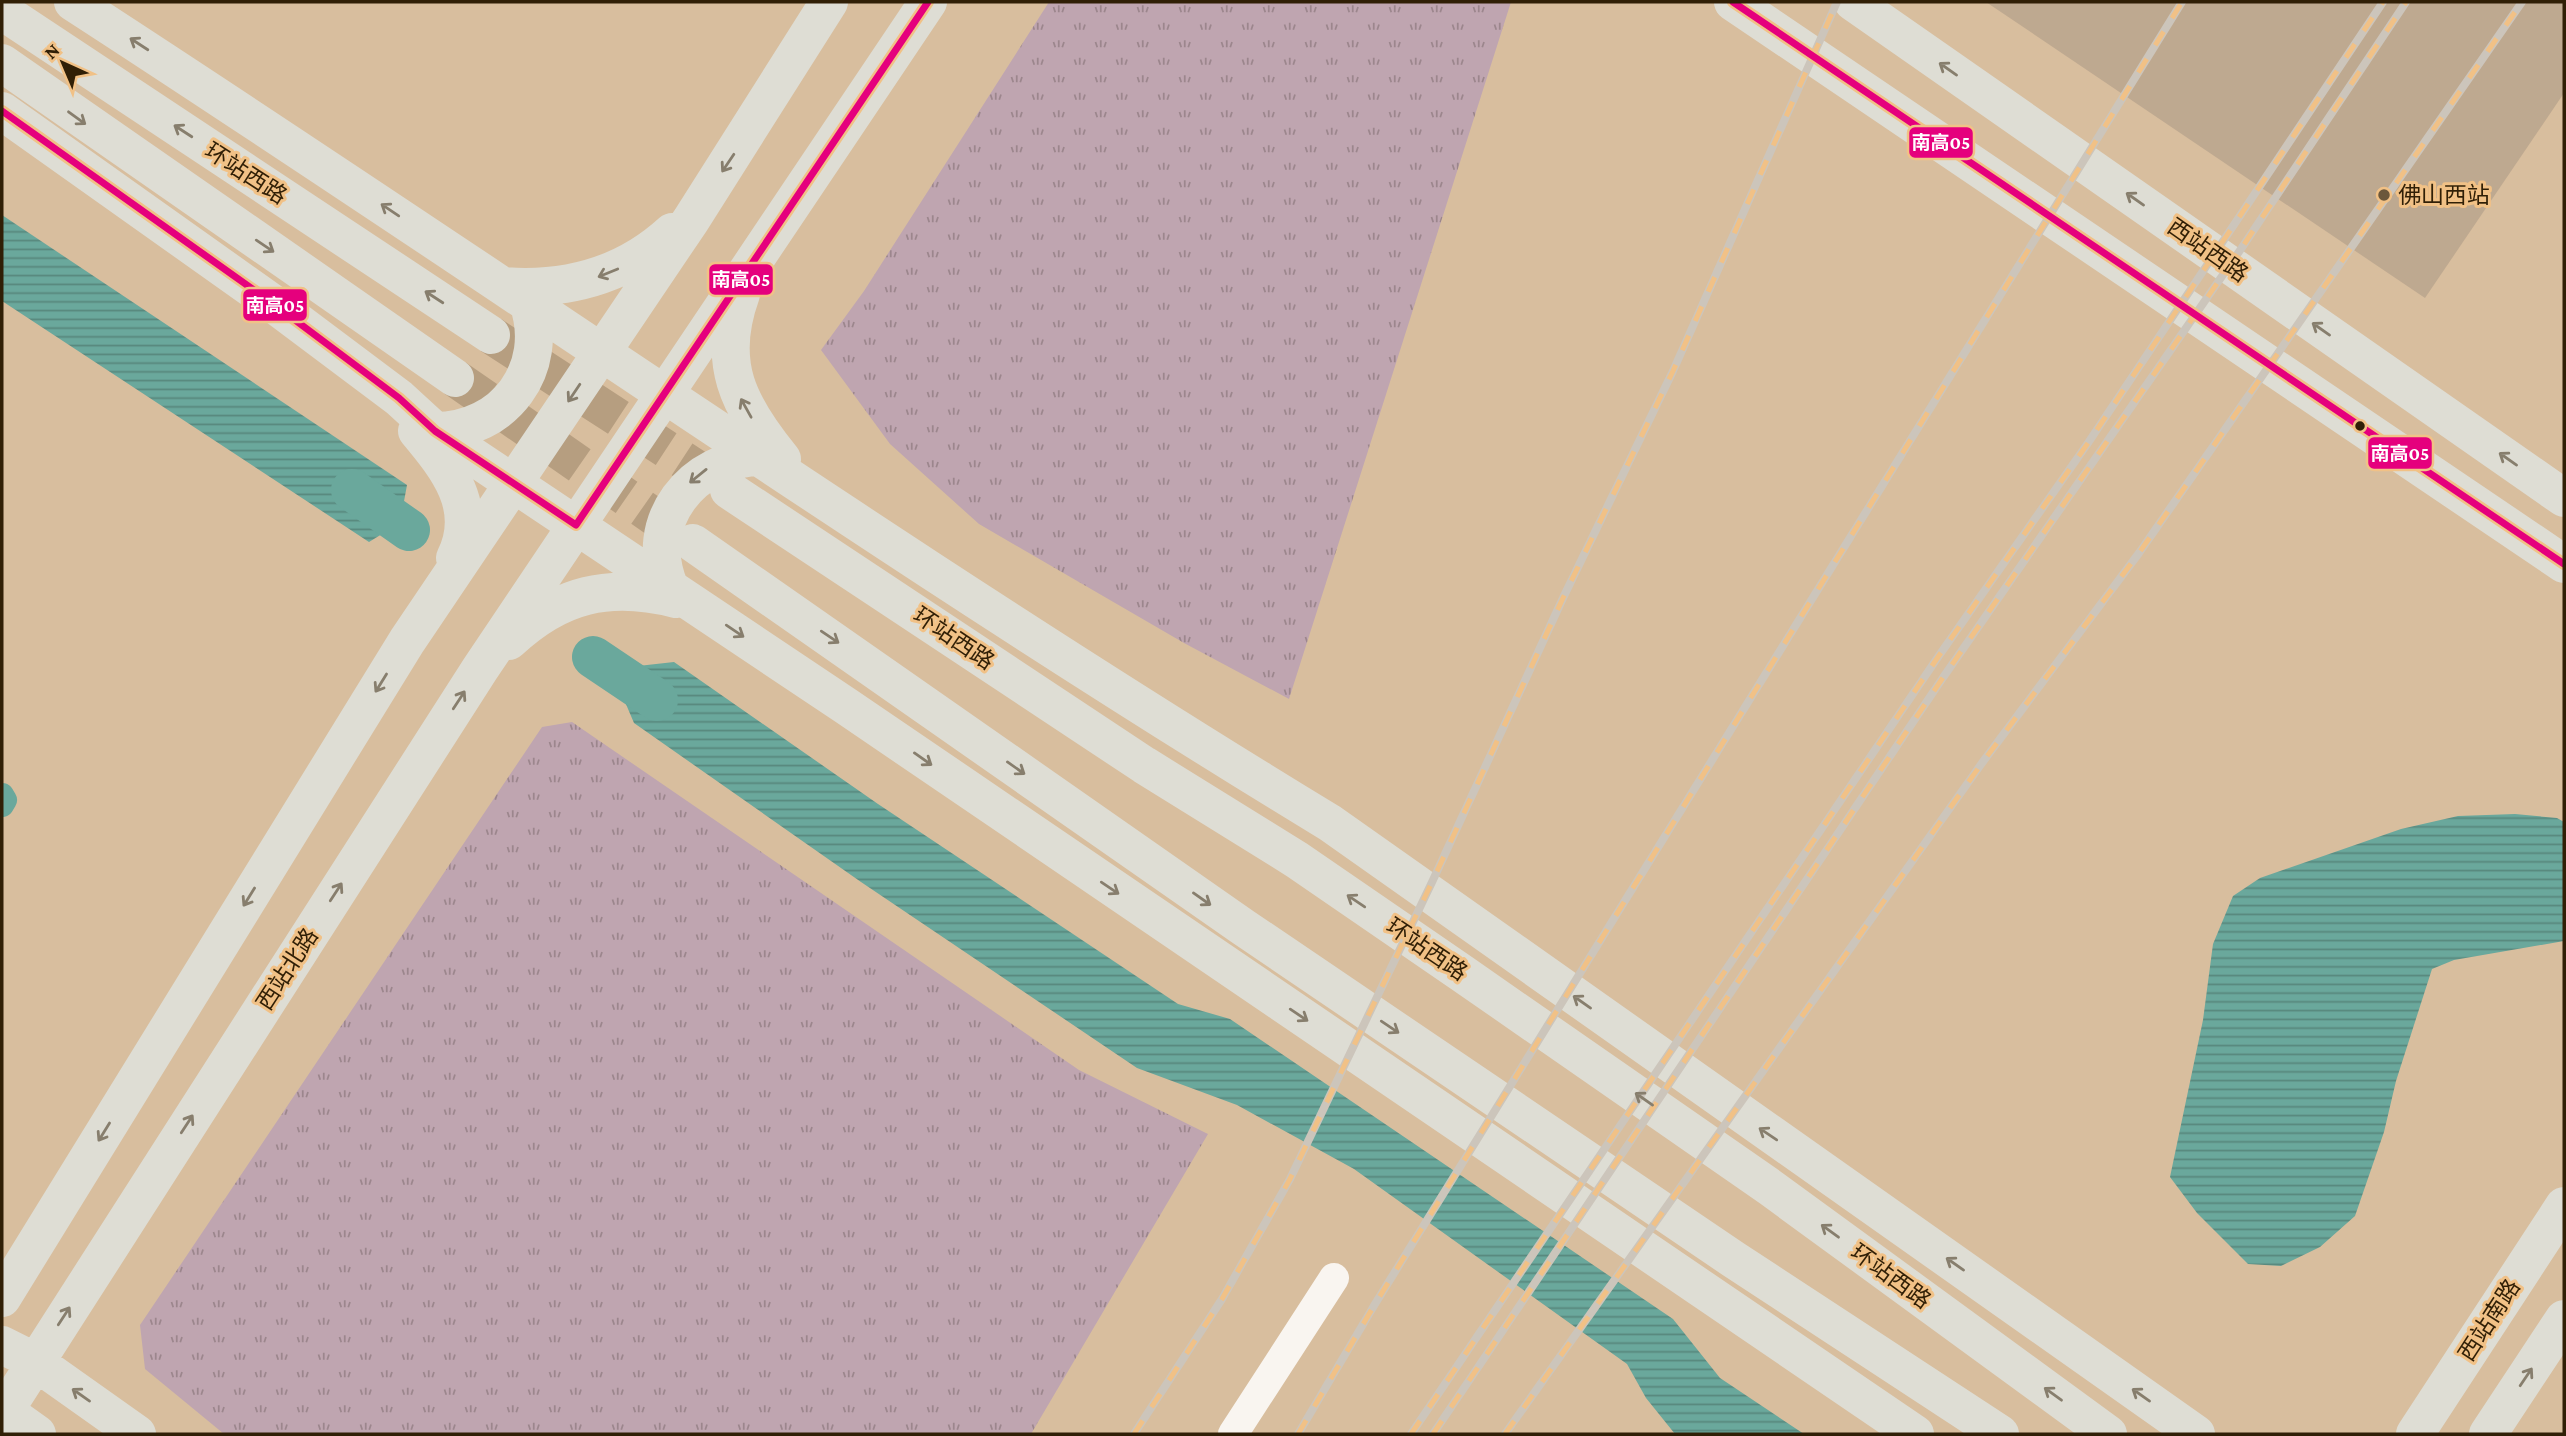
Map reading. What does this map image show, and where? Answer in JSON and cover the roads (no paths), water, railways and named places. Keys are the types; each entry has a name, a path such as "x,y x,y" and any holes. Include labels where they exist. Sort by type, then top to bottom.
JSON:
{"main road":[{"path":"73,2 1206,748 1330,823 2196,1434"},
{"path":"2,1298 431,604 750,131 829,2"},
{"path":"750,131 859,2"},
{"path":"800,482 750,416 737,391 731,368 730,339 735,311 754,260 928,2"},
{"path":"1733,2 2564,564"},
{"name":"西站西路","path":"1853,2 2564,498"},
{"name":"环站西路","path":"2,11 491,335"},
{"path":"2,64 455,378"},
{"path":"2,111 275,305 399,398 435,431 1915,1434"},
{"path":"516,294 595,278 637,260 701,204"},
{"name":"西站北路","path":"3,1412 18,1354 754,260"},
{"path":"435,431 453,431 485,421 496,413 517,388 533,356 536,341 516,294"},
{"path":"399,398 414,427 456,482 465,514 459,549 431,604"},
{"path":"682,596 663,573 663,538 670,517 689,484 705,470 723,462 762,457"},
{"name":"环站西路","path":"729,490 1144,765 1297,860 1452,966 1771,1188 2108,1434"},
{"path":"693,543 1242,927 1721,1252 2000,1434"},
{"path":"480,668 521,630 571,598 618,591 682,596"},
{"name":"西站南路","path":"2402,1434 2424,1419 2564,1206"},
{"path":"2490,1433 2564,1319"},
{"path":"18,1354 137,1434"},
{"path":"3,1412 37,1434"}],"street":[{"path":"1233,1434 1334,1278"}],"water":[{"path":"2,215 407,485 400,523 369,542 2,301"},
{"path":"674,662 878,804 1178,1004 1230,1019 1673,1319 1720,1378 1804,1434 1675,1434 1646,1398 1627,1364 1354,1169 1237,1105 1137,1068 861,882 634,723 611,669"},
{"path":"2515,814 2557,818 2564,822 2564,941 2454,960 2432,969 2396,1081 2384,1132 2355,1216 2320,1247 2281,1266 2248,1264 2197,1213 2170,1177 2203,1020 2213,944 2233,896 2260,878 2401,829 2458,816"}],"waterway":[{"path":"352,490 409,530"},
{"path":"593,657 657,700"},
{"path":"2,795 5,800 2,805"}],"tunnel":[{"path":"491,335 729,490"},
{"path":"455,378 692,543"}],"railway":[{"path":"1134,1434 1222,1299 1290,1179 1433,880 1563,598 1673,371 1837,2"},
{"path":"1298,1434 1375,1304 2182,2"},
{"path":"1411,1434 1938,657 2088,443 2383,2"},
{"path":"1433,1434 1942,679 2243,246 2406,2"},
{"path":"1505,1434 1982,763 2139,553 2522,2"}],"place":[{"name":"佛山西站","path":"2384,195"}]}
